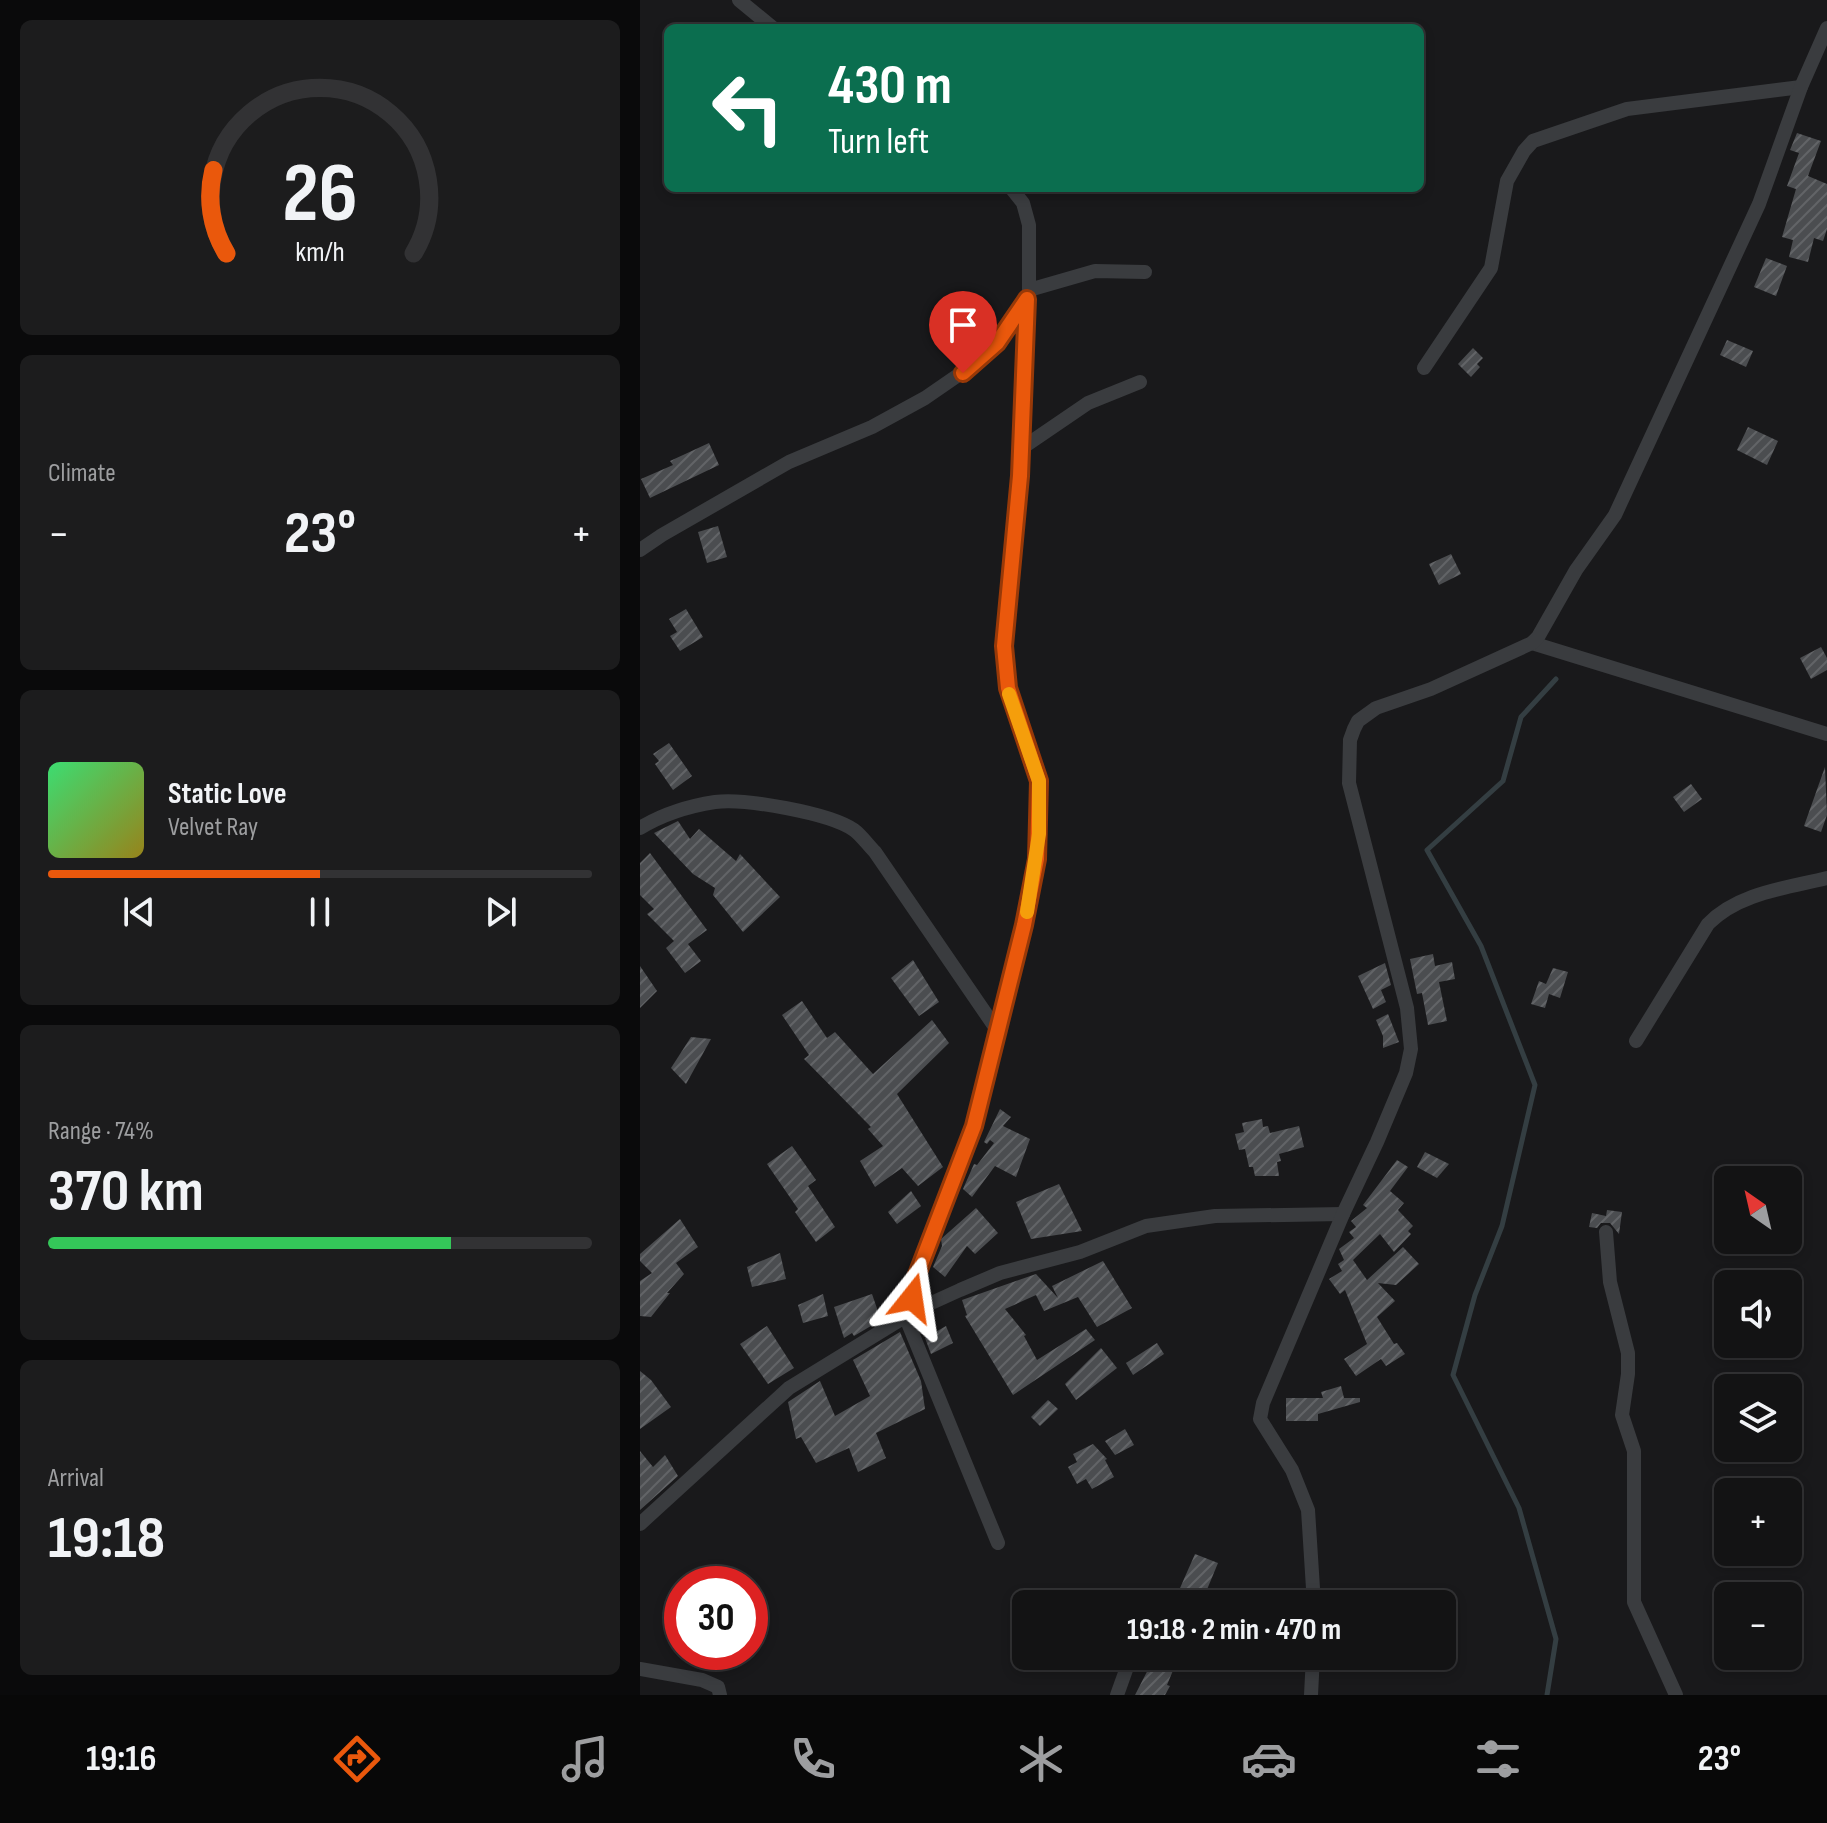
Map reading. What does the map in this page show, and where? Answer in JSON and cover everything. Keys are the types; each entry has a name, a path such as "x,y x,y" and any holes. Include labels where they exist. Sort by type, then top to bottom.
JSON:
{"street":[{"path":"739,0 768,24"},
{"path":"1313,1590 1308,1510 1292,1470 1260,1419 1263,1403 1406,1073 1411,1049 1407,1008 1349,783 1350,740 1358,721 1376,708 1431,689 1532,643 1544,627 1576,570 1615,515 1759,204 1801,87 1827,28"},
{"path":"1424,368 1491,268 1507,181 1533,141 1627,109 1801,87"},
{"path":"998,1543 911,1314 913,1285 974,1126 1034,883 1039,834 1039,781 1008,688 1004,646 1022,448 1028,294 1029,225 1023,203 1014,192"},
{"path":"640,550 789,462 872,427 925,398 983,358 997,343 1028,294 1095,271 1145,272"},
{"path":"1022,448 1088,403 1140,382"},
{"path":"1532,643 1827,734"},
{"path":"640,828 661,815 718,802 806,812 830,818 854,830 875,852 997,1030"},
{"path":"1636,1041 1708,924 1719,912 1747,898 1827,878"},
{"path":"640,1524 789,1388 911,1314 1000,1273 1080,1252 1146,1226 1215,1216 1343,1214"},
{"path":"1606,1232 1610,1282 1628,1353 1622,1415 1634,1451 1634,1602 1676,1695"},
{"path":"640,1669 702,1680 718,1687 720,1695"},
{"path":"1117,1695 1126,1670"},
{"path":"1311,1695 1312,1670"}],"building":[{"path":"1797,133 1821,141 1808,176 1827,184 1827,229 1823,241 1814,238 1808,262 1789,257 1793,240 1782,237 1796,189 1787,186 1799,153 1790,150"},
{"path":"1766,258 1787,266 1776,296 1754,287"},
{"path":"1727,340 1753,351 1746,367 1720,355"},
{"path":"1473,348 1483,358 1471,377 1458,364"},
{"path":"1748,427 1778,441 1767,465 1737,450"},
{"path":"709,443 719,465 650,498 641,479 673,465 670,461"},
{"path":"718,526 727,557 707,563 698,532"},
{"path":"1451,554 1461,574 1439,585 1429,564"},
{"path":"686,609 703,637 680,651 670,636 677,632 669,619"},
{"path":"1821,647 1827,658 1827,670 1811,679 1800,658"},
{"path":"669,743 692,776 673,790 655,764 659,761 653,754"},
{"path":"1825,767 1827,815 1821,832 1804,826"},
{"path":"1691,784 1702,799 1684,812 1673,797"},
{"path":"678,821 690,839 699,829 736,861 740,854 780,897 743,932 713,895 715,888 693,874 654,833"},
{"path":"650,853 707,930 688,944 701,961 685,973 666,948 674,941 647,914 654,909 640,895 640,863"},
{"path":"1433,954 1435,966 1452,962 1455,979 1439,982 1447,1021 1428,1025 1422,993 1417,994 1410,959"},
{"path":"913,960 939,1002 919,1016 891,978"},
{"path":"1385,963 1391,985 1381,990 1386,1002 1373,1009 1358,976"},
{"path":"640,966 657,991 640,1008"},
{"path":"1553,968 1568,972 1560,998 1549,994 1545,1008 1531,1004 1539,981 1546,984"},
{"path":"802,1001 827,1038 835,1032 873,1074 932,1020 949,1043 897,1094 943,1167 918,1186 902,1168 875,1187 860,1161 883,1146 868,1129 871,1127 804,1059 809,1055 782,1015"},
{"path":"1388,1014 1399,1042 1383,1048 1383,1036 1376,1020"},
{"path":"691,1037 711,1039 686,1084 671,1068"},
{"path":"1000,1109 1011,1117 1003,1126 1030,1139 1016,1177 995,1166 972,1197 963,1189 974,1164 977,1165 994,1143 990,1140 987,1144 984,1142"},
{"path":"1262,1119 1263,1127 1268,1126 1270,1133 1299,1126 1304,1147 1279,1154 1279,1176 1255,1176 1253,1167 1249,1167 1245,1149 1239,1150 1235,1134 1244,1132 1242,1123"},
{"path":"792,1146 816,1180 808,1186 835,1227 816,1242 767,1164"},
{"path":"1425,1152 1449,1164 1437,1178 1417,1167"},
{"path":"1397,1160 1408,1167 1390,1191 1404,1203 1398,1210 1413,1226 1408,1231 1411,1234 1394,1252 1380,1234 1353,1260 1367,1280 1403,1247 1419,1264 1396,1285 1378,1283 1395,1301 1377,1317 1394,1344 1397,1343 1405,1354 1386,1366 1381,1359 1356,1376 1344,1359 1367,1344 1345,1290 1340,1294 1329,1279 1342,1271 1338,1264 1344,1260 1339,1249 1354,1238 1349,1232 1356,1227 1351,1221 1367,1208 1363,1205"},
{"path":"1059,1184 1082,1231 1031,1239 1016,1202"},
{"path":"911,1191 921,1206 897,1224 888,1212"},
{"path":"976,1208 998,1233 975,1254 967,1246 945,1277 933,1267 942,1246 941,1239"},
{"path":"1607,1210 1622,1212 1619,1234 1610,1223 1601,1223 1597,1228 1589,1227 1592,1213 1606,1216"},
{"path":"680,1219 698,1247 676,1263 684,1274 651,1317 640,1316 640,1281 652,1273 640,1261 640,1254"},
{"path":"780,1253 786,1279 752,1287 747,1267"},
{"path":"1103,1261 1132,1308 1097,1327 1078,1297 1044,1311 1036,1295 1005,1309 1026,1335 1037,1360 1086,1329 1095,1340 1013,1395 965,1316 962,1300 1036,1274 1058,1298 1052,1286"},
{"path":"823,1294 828,1316 803,1323 798,1305"},
{"path":"872,1294 881,1320 854,1336 852,1333 844,1338 834,1307"},
{"path":"767,1326 794,1368 768,1384 740,1344"},
{"path":"946,1326 953,1343 931,1354 925,1338"},
{"path":"900,1332 921,1381 925,1409 876,1433 886,1458 858,1472 849,1448 816,1463 801,1437 796,1439 788,1402 820,1381 835,1416 870,1396 853,1360"},
{"path":"1157,1343 1164,1354 1133,1375 1126,1363"},
{"path":"1101,1348 1117,1368 1076,1400 1065,1384"},
{"path":"640,1371 651,1380 671,1407 640,1429"},
{"path":"1341,1386 1344,1398 1360,1398 1360,1402 1318,1414 1318,1421 1286,1421 1286,1398 1323,1398 1321,1392"},
{"path":"1048,1400 1058,1409 1040,1426 1031,1417"},
{"path":"1125,1429 1134,1445 1115,1455 1105,1441"},
{"path":"1093,1444 1107,1459 1114,1477 1092,1489 1086,1479 1077,1484 1068,1467 1077,1462 1073,1454"},
{"path":"640,1451 653,1467 665,1455 678,1476 640,1510"},
{"path":"1195,1554 1218,1563 1207,1590 1179,1590"},
{"path":"1148,1670 1173,1670 1165,1695 1135,1695"}],"waterway":[{"path":"1547,1695 1556,1639 1519,1508 1453,1375 1475,1295 1502,1226 1535,1085 1481,946 1427,850 1503,781 1521,717 1556,679"}],"slow traffic":[{"path":"1009,694 1039,781 1039,834 1034,883 1027,912"}],"route":[{"path":"912,1298 913,1285 974,1126 1034,883 1039,834 1039,781 1008,688 1004,646 1022,448 1027,299 997,343 963,373"}]}
